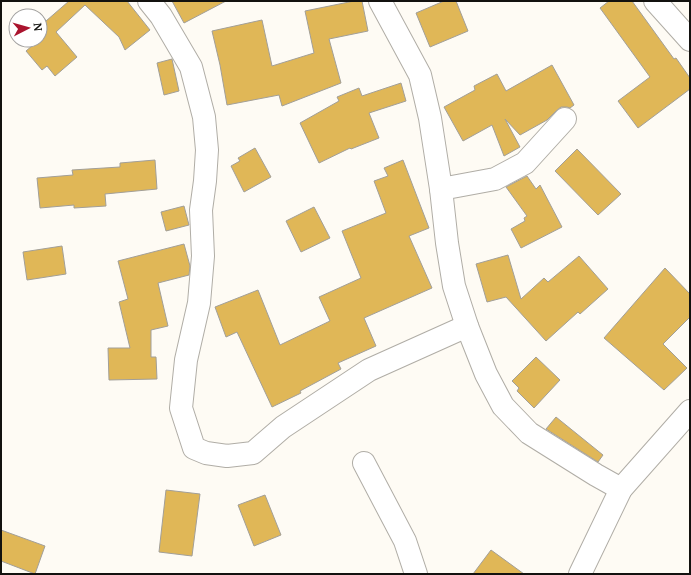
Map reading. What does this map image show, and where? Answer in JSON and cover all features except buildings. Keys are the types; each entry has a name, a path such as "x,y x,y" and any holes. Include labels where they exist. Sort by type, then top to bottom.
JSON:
{"street":[{"path":"149,1 160,16 191,67 204,117 206,150 205,180 201,210 203,256 199,303 186,360 181,408 194,448 227,456 253,453 283,427 369,370 466,326"},
{"path":"380,1 420,75 430,118 454,286 466,326 486,374 503,406 529,433 621,489"},
{"path":"655,1 690,40"},
{"path":"441,189 495,179 525,163 565,119"},
{"path":"580,574 621,489 690,412"},
{"path":"364,463 405,541 416,574"}]}
